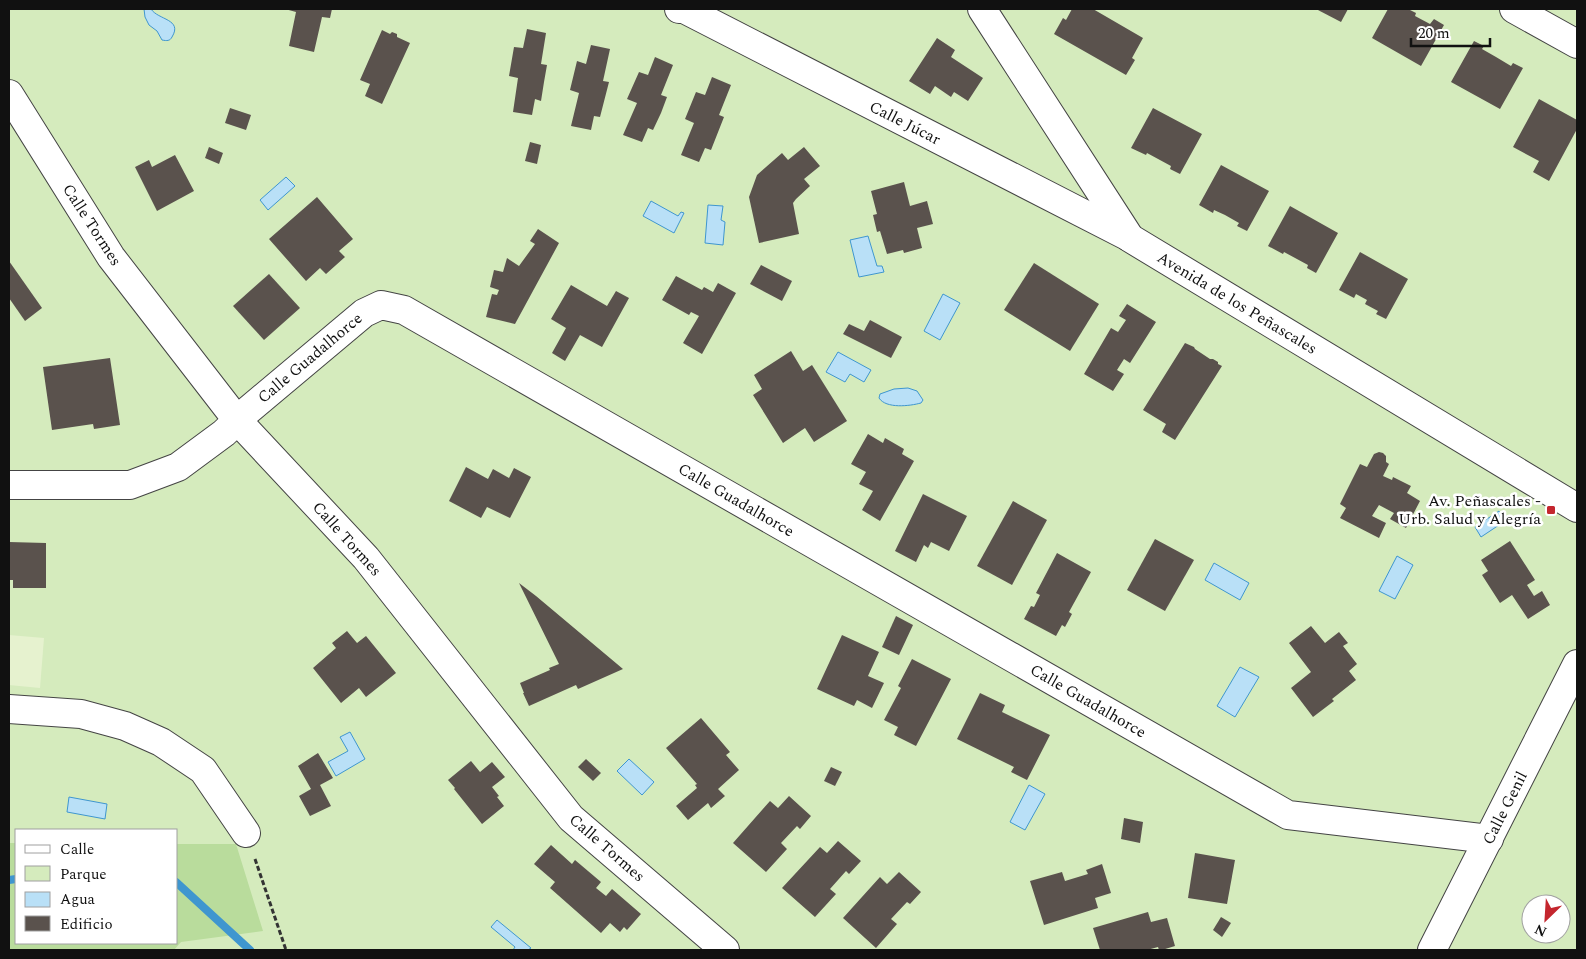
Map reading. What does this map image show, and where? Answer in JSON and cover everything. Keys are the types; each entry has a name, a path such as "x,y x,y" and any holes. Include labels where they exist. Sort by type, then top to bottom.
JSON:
{"street":[{"name":"Calle Júcar","path":"679,9 684,9 1130,238"},
{"name":"Avenida de los Peñascales","path":"982,9 1130,238 1577,508"},
{"path":"1514,9 1577,44"},
{"name":"Calle Tormes","path":"9,94 111,257 237,420 366,558 571,818 726,950"},
{"name":"Calle Guadalhorce","path":"9,485 130,485 178,467 224,433 364,312 381,305 404,310 1288,815 1489,839"},
{"name":"Calle Genil","path":"1432,950 1577,664"},
{"path":"9,709 81,714 125,726 161,742 203,770 246,833"}],"path":[{"path":"246,833 286,950"}],"green space":[{"path":"9,9 1577,9 1577,950 9,950"},
{"path":"9,635 44,638 40,688 9,685"},
{"path":"9,843 15,843 15,944 178,944 178,844 236,844 263,931 181,942 174,950 9,950"}],"water":[{"path":"144,9 151,9 154,13 172,23 175,31 170,39 167,41 162,40 157,31 149,25"},
{"path":"286,177 295,186 268,210 260,200"},
{"path":"651,201 678,216 681,212 684,213 674,233 643,216"},
{"path":"708,205 723,206 721,220 725,222 723,245 705,243"},
{"path":"868,236 877,266 882,266 884,272 859,277 850,240"},
{"path":"943,294 960,303 940,340 924,331"},
{"path":"838,352 871,370 864,382 850,374 845,382 826,372"},
{"path":"908,388 917,391 923,400 921,403 905,406 892,405 879,398 880,394 894,389"},
{"path":"1499,511 1505,521 1481,537 1475,527"},
{"path":"1397,556 1413,565 1395,599 1379,591"},
{"path":"1214,563 1249,583 1240,600 1205,580"},
{"path":"1240,667 1259,677 1235,717 1217,706"},
{"path":"350,732 365,759 336,776 328,762 348,751 340,737"},
{"path":"629,759 654,782 642,795 617,771"},
{"path":"1029,785 1045,794 1025,830 1010,822"},
{"path":"69,797 107,804 105,819 67,812"},
{"path":"497,920 531,948 528,950 513,950 515,947 491,927"}],"building":[{"path":"285,9 332,9 330,18 322,17 314,52 289,46 296,12"},
{"path":"1072,9 1093,9 1143,38 1132,58 1135,60 1126,75 1054,34 1063,18 1066,20"},
{"path":"1316,9 1348,9 1341,22"},
{"path":"1388,9 1408,9 1416,13 1415,16 1430,24 1434,19 1444,25 1421,66 1372,38"},
{"path":"527,29 546,33 541,64 547,65 541,101 535,99 532,115 513,112 518,78 509,76 514,47 523,48"},
{"path":"382,30 390,34 392,32 397,34 397,37 410,43 382,104 365,96 370,84 360,80"},
{"path":"937,38 955,50 951,57 983,78 968,101 954,92 951,97 935,86 930,94 909,81"},
{"path":"1474,41 1484,46 1482,49 1511,66 1513,63 1523,68 1500,109 1451,82"},
{"path":"591,45 610,49 603,81 609,82 600,117 594,116 591,130 571,126 579,93 570,90 577,61 586,64"},
{"path":"655,57 673,65 661,95 667,97 661,113 653,130 648,128 642,142 623,135 637,103 627,99 639,72 648,75"},
{"path":"712,77 731,85 719,115 724,117 711,150 705,148 699,162 681,155 694,123 685,119 696,92 705,95"},
{"path":"1539,99 1577,120 1577,129 1549,181 1533,172 1539,161 1513,147"},
{"path":"230,108 251,115 246,130 225,123"},
{"path":"1153,108 1202,134 1180,174 1170,169 1171,166 1147,153 1146,155 1131,148"},
{"path":"530,142 541,145 537,164 525,161"},
{"path":"209,147 223,153 219,164 205,158"},
{"path":"804,147 820,166 804,179 810,186 793,203 799,234 759,243 749,197 757,175 782,153 788,160"},
{"path":"175,155 194,191 157,211 135,167 149,160 152,167"},
{"path":"1221,165 1269,191 1247,231 1237,226 1239,223 1225,215 1214,210 1213,213 1199,205"},
{"path":"904,182 910,206 927,201 933,224 917,228 922,248 904,253 903,250 887,254 880,231 877,232 873,215 877,214 871,191"},
{"path":"317,197 353,239 339,251 345,257 326,274 320,268 306,281 269,239"},
{"path":"1290,206 1338,233 1316,273 1307,268 1308,265 1268,246"},
{"path":"538,229 559,243 515,324 486,317 492,294 497,295 499,290 490,287 494,270 503,272 507,258 519,266 535,244 530,241"},
{"path":"1360,252 1408,279 1386,319 1376,314 1378,311 1365,304 1367,300 1356,294 1354,298 1339,290"},
{"path":"9,261 42,308 25,321 9,298"},
{"path":"1034,263 1099,304 1070,351 1004,310"},
{"path":"761,265 792,281 782,301 750,284"},
{"path":"269,274 300,308 264,340 233,306"},
{"path":"676,276 702,290 704,287 713,292 718,283 736,293 702,354 683,343 699,316 691,312 689,315 662,300"},
{"path":"571,285 607,306 616,291 629,298 602,347 580,335 565,361 552,353 566,328 551,319"},
{"path":"1127,304 1156,322 1130,363 1124,359 1117,370 1124,374 1113,391 1084,374 1111,328 1118,332 1126,320 1119,316"},
{"path":"870,320 902,337 891,358 843,334 849,324 864,331"},
{"path":"1185,343 1222,366 1175,440 1162,432 1166,424 1143,410"},
{"path":"791,351 803,371 812,365 847,421 814,442 805,428 783,443 753,395 762,389 754,375"},
{"path":"110,358 120,425 94,429 93,424 52,430 43,367"},
{"path":"868,434 883,443 885,438 904,449 902,454 914,461 880,521 862,510 873,491 859,484 866,472 851,464"},
{"path":"1379,452 1386,456 1386,462 1389,464 1383,476 1392,480 1393,477 1411,486 1407,493 1420,501 1406,528 1390,519 1394,513 1379,505 1372,516 1386,523 1379,538 1340,518 1346,508 1340,504 1360,464 1367,467 1374,454"},
{"path":"466,467 488,479 493,469 509,478 514,468 531,477 510,518 487,507 481,518 449,501"},
{"path":"923,494 967,516 949,551 931,542 928,548 924,545 916,562 895,551"},
{"path":"1013,501 1047,520 1012,585 977,566"},
{"path":"1155,539 1194,560 1165,611 1127,590"},
{"path":"1510,541 1535,580 1527,585 1534,596 1542,591 1550,605 1528,619 1512,595 1500,603 1482,575 1488,571 1481,560"},
{"path":"9,542 46,543 46,588 13,588 13,580 9,580"},
{"path":"1057,553 1091,572 1069,612 1072,614 1065,627 1062,625 1056,636 1024,619 1031,606 1034,607 1040,595 1036,593"},
{"path":"519,583 623,669 578,689 576,685 529,706 520,683 559,664"},
{"path":"896,616 913,625 899,655 882,647"},
{"path":"1311,626 1325,643 1339,632 1348,643 1343,646 1357,664 1349,671 1356,680 1332,699 1334,701 1313,717 1291,688 1311,672 1289,643"},
{"path":"347,631 357,643 366,636 396,673 366,697 359,688 341,703 313,668 336,648 332,643"},
{"path":"842,635 879,652 868,676 884,683 872,708 857,700 854,706 817,689"},
{"path":"912,659 951,679 916,746 894,735 898,727 884,720 901,688 898,686"},
{"path":"980,693 1005,705 1002,712 1050,735 1027,780 1011,772 1014,767 957,739"},
{"path":"701,718 730,752 726,755 739,770 718,789 725,796 711,808 708,803 688,820 676,806 697,788 695,785 697,784 666,748"},
{"path":"318,753 333,778 320,785 331,806 310,816 299,796 311,789 298,766"},
{"path":"586,759 601,773 593,781 578,767"},
{"path":"471,761 480,772 492,762 505,777 492,787 504,806 482,824 448,780"},
{"path":"831,767 842,772 835,786 824,781"},
{"path":"789,796 811,816 800,829 797,826 781,843 787,849 766,872 733,843 770,801 778,808"},
{"path":"1124,818 1143,822 1140,843 1121,839"},
{"path":"838,841 861,861 849,874 846,871 830,889 836,894 815,917 782,888 820,847 827,853"},
{"path":"551,845 572,864 575,860 601,882 596,888 606,896 612,889 641,914 627,930 624,927 620,932 610,923 601,933 550,888 555,882 534,864"},
{"path":"1195,853 1235,860 1227,904 1188,898"},
{"path":"1102,864 1111,893 1095,898 1098,908 1044,925 1030,881 1062,872 1065,881 1088,874 1086,870"},
{"path":"899,872 921,892 910,904 907,902 891,919 897,924 876,948 843,918 880,877 887,884"},
{"path":"1148,912 1151,922 1167,918 1175,946 1162,950 1159,950 1158,947 1147,950 1100,950 1093,928"},
{"path":"1221,917 1231,923 1222,937 1213,930"}],"waterway":[{"path":"9,880 15,879"},
{"path":"178,884 250,950"}],"place":[{"name":"Av. Peñascales - Urb. Salud y Alegría","path":"1551,510"}]}
